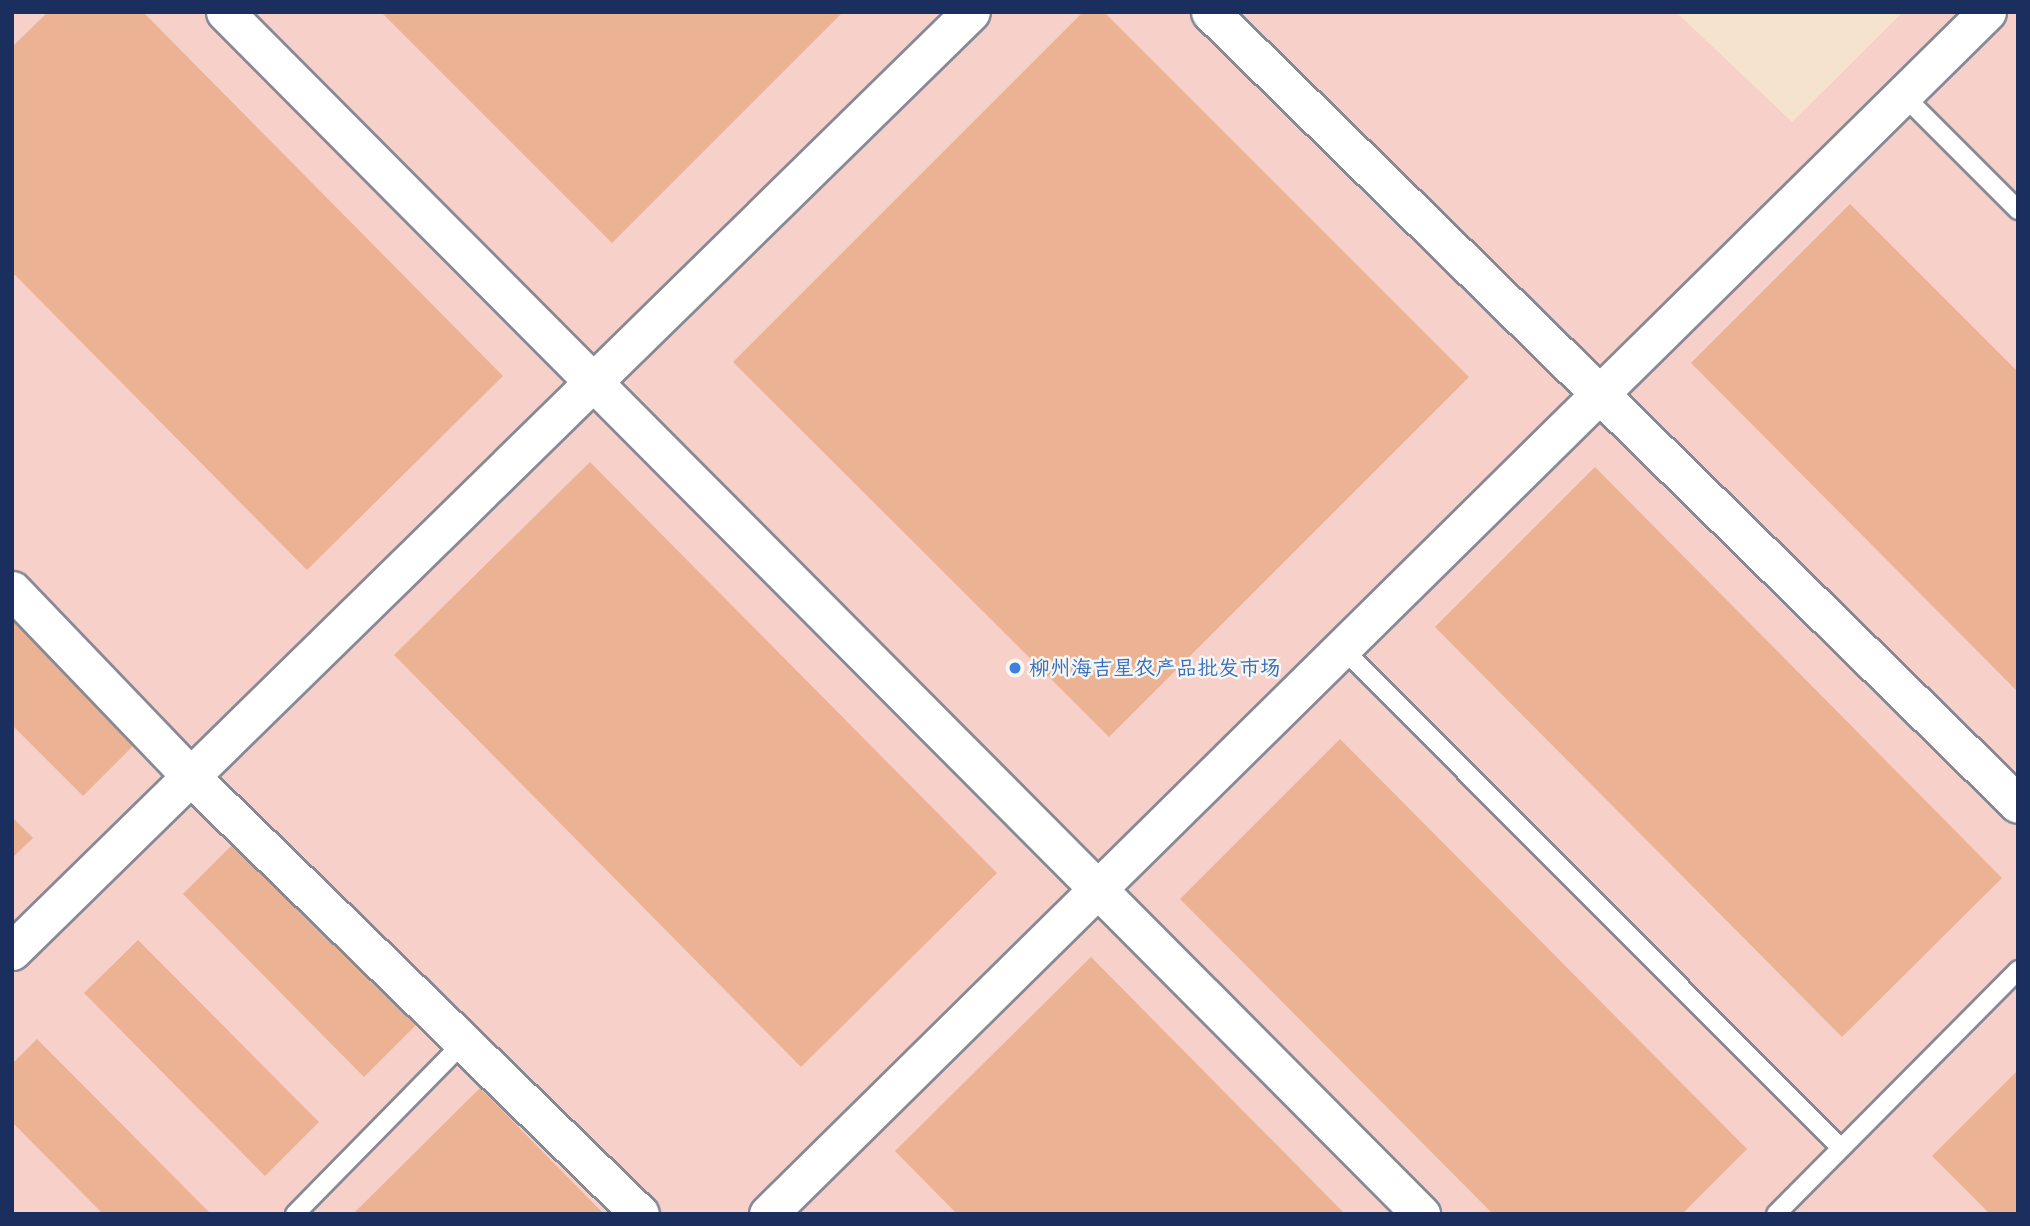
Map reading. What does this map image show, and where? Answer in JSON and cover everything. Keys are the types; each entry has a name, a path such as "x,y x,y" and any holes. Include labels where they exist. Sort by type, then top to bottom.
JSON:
{"street":[{"path":"225,12 1421,1214"},
{"path":"12,951 192,778 971,12"},
{"path":"1210,12 2018,804"},
{"path":"768,1214 1987,12"},
{"path":"12,590 192,778 462,1044 640,1214"}],"lane":[{"path":"1903,95 2018,209"},
{"path":"1342,648 1841,1148"},
{"path":"1776,1214 2018,970"},
{"path":"295,1214 462,1044"}],"shaded area":[{"name":"柳州海吉星农产品批发市场","path":"12,12 1676,12 1792,122 1903,12 2018,12 2018,1214 12,1214"}],"building":[{"path":"48,12 143,12 503,376 307,570 12,272 12,47"},
{"path":"381,12 843,12 612,243"},
{"path":"1083,12 1104,12 1469,377 1109,737 733,362"},
{"path":"1850,204 2018,372 2018,692 1691,363"},
{"path":"590,462 997,873 801,1067 394,655"},
{"path":"1595,467 2002,878 1842,1037 1435,627"},
{"path":"12,616 137,742 83,796 12,725"},
{"path":"1340,739 1747,1149 1682,1214 1493,1214 1180,899"},
{"path":"12,817 33,838 12,858"},
{"path":"237,840 418,1023 364,1077 183,894"},
{"path":"138,940 319,1122 265,1176 84,993"},
{"path":"1091,957 1345,1214 957,1214 895,1151"},
{"path":"37,1039 211,1214 103,1214 12,1122 12,1064"},
{"path":"2018,1070 2018,1214 1990,1214 1932,1156"},
{"path":"480,1088 604,1214 353,1214"}],"place":[{"name":"柳州海吉星农产品批发市场","path":"1015,668"}]}
